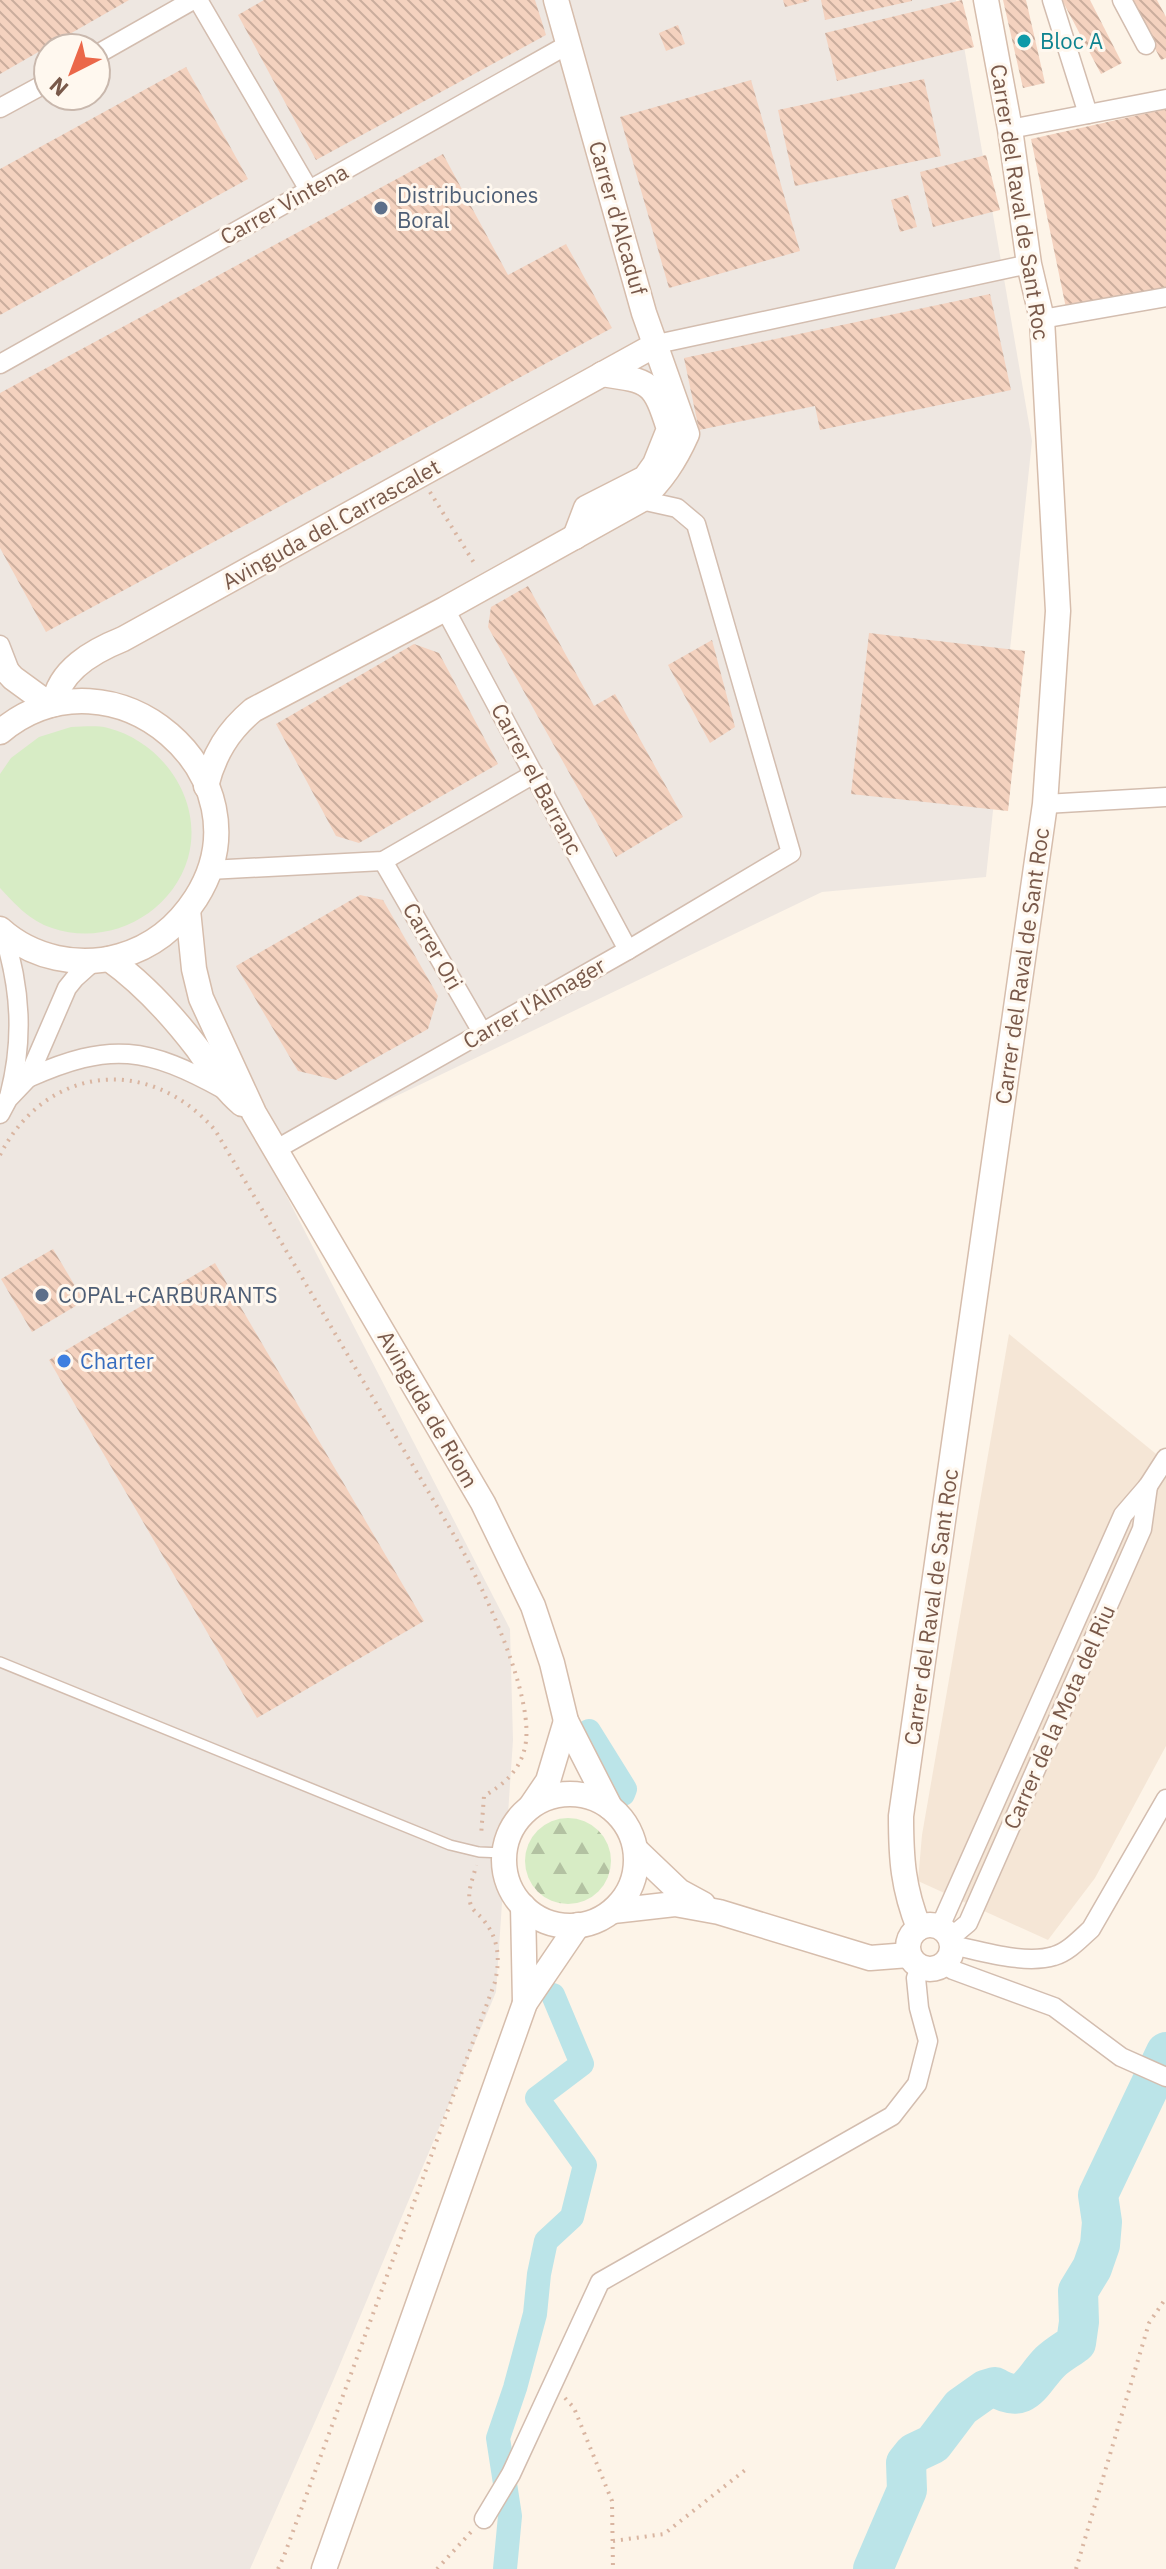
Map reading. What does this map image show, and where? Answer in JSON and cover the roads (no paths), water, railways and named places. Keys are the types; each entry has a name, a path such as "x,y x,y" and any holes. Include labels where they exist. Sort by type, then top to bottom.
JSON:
{"street":[{"path":"112,46 196,0 309,190"},
{"name":"Carrer d'Alcaduf","path":"556,0 644,313 687,434 661,482 641,500"},
{"name":"Carrer del Raval de Sant Roc","path":"933,1947 908,1901 903,1876 901,1816 1045,804 1058,611 1042,319 1029,264 1010,129 986,0"},
{"path":"1052,0 1088,114"},
{"path":"1122,0 1146,45"},
{"name":"Carrer Vintena","path":"0,364 569,44"},
{"path":"0,108 32,91"},
{"path":"1010,129 1166,99"},
{"name":"Avinguda del Carrascalet","path":"52,705 56,689 65,678 100,648 123,639 657,344 1029,264"},
{"path":"1042,319 1166,297"},
{"path":"575,537 586,508 645,478 655,464 669,429 657,394 640,382 602,374"},
{"path":"206,786 223,743 253,710 445,609 641,500"},
{"name":"Carrer l'Almager","path":"275,1150 628,950 791,853 696,524 677,508 641,500"},
{"name":"Carrer el Barranc","path":"445,609 628,950"},
{"path":"0,645 7,671 52,705"},
{"path":"7,671 39,686 65,678"},
{"path":"0,732 29,713 77,701 124,707 145,716 165,729 196,765 206,786 215,828 209,870 188,910 172,928 132,953 102,960 70,961 24,946 2,931"},
{"path":"209,870 383,861 534,774"},
{"path":"1045,804 1166,797"},
{"name":"Carrer Ori","path":"383,861 482,1032"},
{"name":"Avinguda de Riom","path":"188,910 194,969 201,998 254,1113 483,1503 533,1606 552,1663 566,1721 610,1807"},
{"path":"2,931 12,960 20,1016 16,1072 4,1107"},
{"path":"4,1107 28,1078 67,988 102,960"},
{"name":"Avinguda de Riom","path":"102,960 129,973 166,1010 226,1090 254,1113"},
{"path":"28,1078 77,1059 121,1054 164,1060 226,1090"},
{"name":"Carrer de la Mota del Riu","path":"933,1947 968,1923 1142,1529 1148,1486 1166,1458"},
{"path":"531,1806 550,1796 571,1793 591,1797 610,1807 627,1826 636,1850 635,1873 627,1894 613,1911 597,1921 558,1925 539,1918 523,1906 511,1891 505,1872 504,1853 513,1826 548,1781 566,1721"},
{"path":"613,1911 675,1904 719,1912 870,1958 933,1947 1013,1958 1056,1956 1091,1929 1166,1799"},
{"path":"636,1850 679,1891 719,1912"},
{"path":"523,1906 525,2003"},
{"path":"324,2569 525,2003 578,1925"},
{"path":"933,1947 953,1970 1054,2007 1131,2063 1166,2077"},
{"path":"484,2519 511,2474 600,2282 892,2116 917,2084 928,2041 919,2008 916,1978 933,1947"}],"lane":[{"path":"0,1662 450,1845 479,1852 504,1853"}],"waterway":[{"path":"589,1731 625,1789 623,1794"},
{"path":"505,2569 510,2516 498,2438 535,2314 546,2241 572,2217 585,2165 537,2098 582,2064 553,1995"},
{"path":"873,2569 907,2490 906,2463 914,2453 933,2444 961,2407 985,2390 995,2387 1014,2394 1027,2389 1053,2359 1076,2343 1078,2291 1092,2268 1100,2245 1102,2222 1098,2195 1166,2052"}],"place":[{"name":"Bloc A","path":"1024,41"},
{"name":"Distribuciones Boral","path":"381,208"},
{"name":"COPAL+CARBURANTS","path":"42,1295"},
{"name":"Charter","path":"64,1361"}]}
